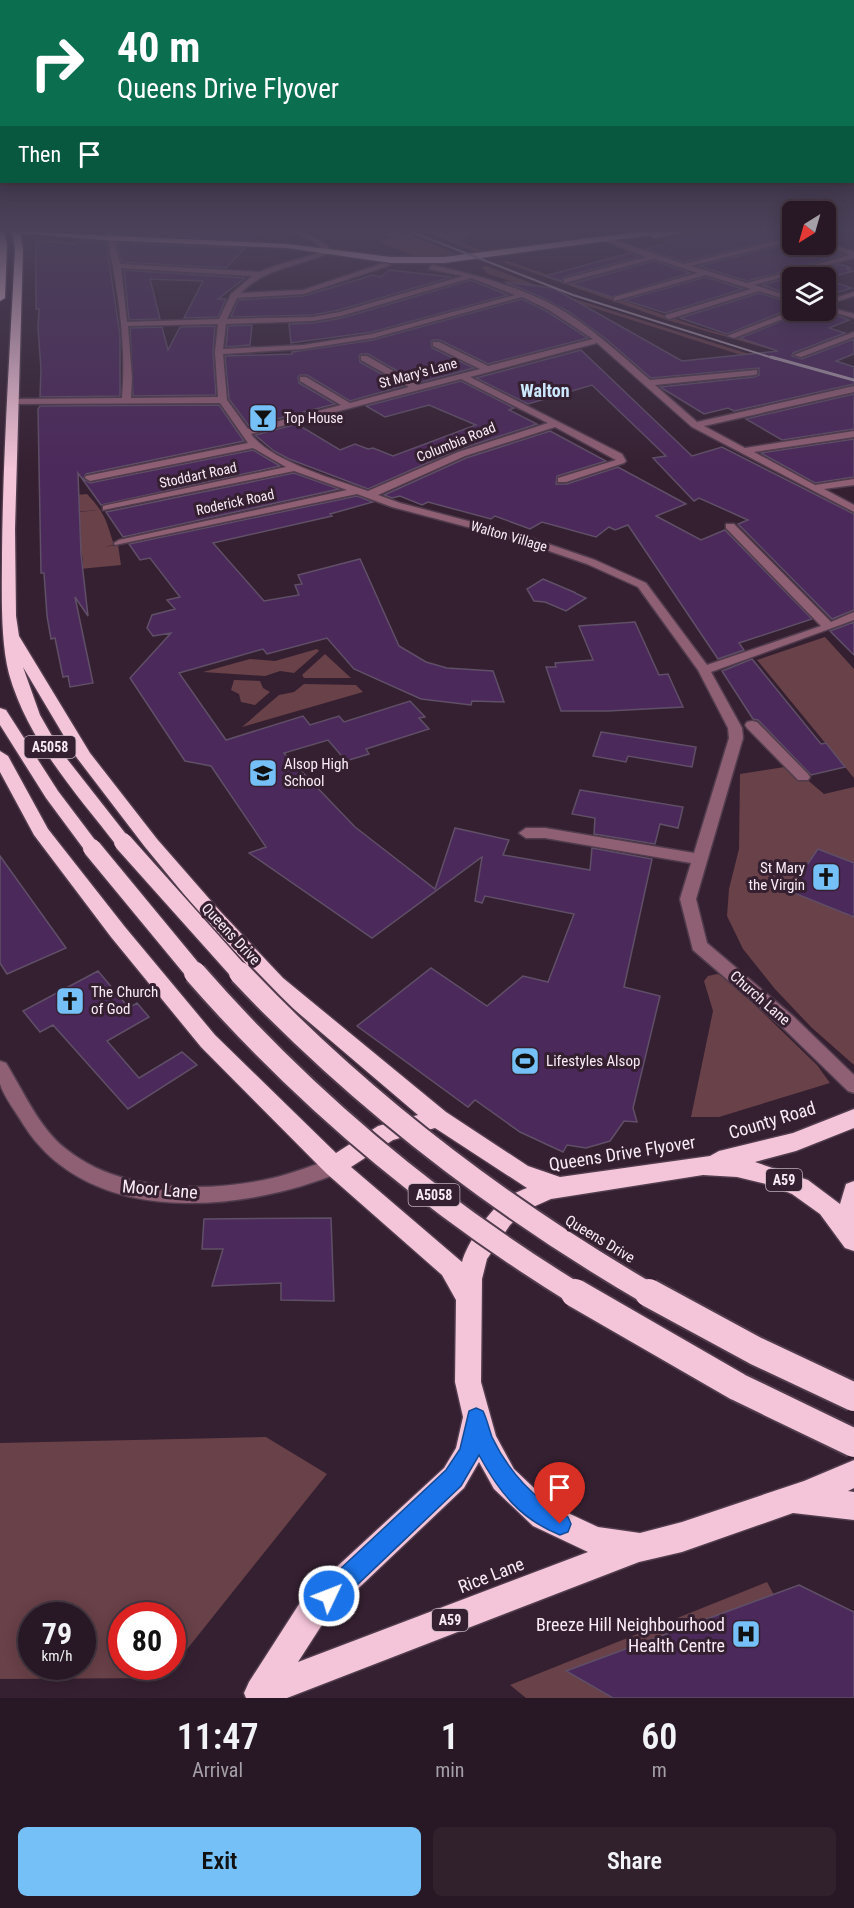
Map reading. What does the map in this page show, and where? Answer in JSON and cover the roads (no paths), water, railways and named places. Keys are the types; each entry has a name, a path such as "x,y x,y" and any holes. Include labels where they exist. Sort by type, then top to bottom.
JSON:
{"highway":[{"name":"Queens Drive","path":"11,310 14,402 9,529 11,635 16,673 32,715 53,752 123,842 181,911 283,1018 351,1081 479,1184 548,1232 725,1335 854,1397"},
{"path":"11,635 83,755 151,843 212,915 276,982 438,1118 520,1173 533,1180 561,1188"},
{"name":"A5058","path":"0,713 52,794 92,848 123,889 181,957 297,1077 408,1175 555,1281 711,1371 854,1443"},
{"path":"0,756 40,831 118,932 208,1041 334,1166 451,1267 469,1298"},
{"path":"334,1166 386,1133 438,1118"},
{"name":"County Road","path":"703,1165 796,1142 854,1118"},
{"name":"Queens Drive Flyover","path":"851,1236 828,1207 800,1187 773,1176 737,1167 703,1165 548,1189 516,1204 502,1218 476,1255 469,1279 468,1382 483,1441 504,1479 543,1516 596,1541 640,1548 682,1537 790,1500 854,1474"},
{"name":"A59","path":"851,1236 854,1191"},
{"name":"Rice Lane","path":"257,1695 314,1609 454,1478 469,1453 476,1418"},
{"path":"790,1500 854,1506"},
{"name":"Rice Lane","path":"257,1695 640,1548"}],"street":[{"path":"122,310 128,378 126,400"},
{"name":"Walton Village","path":"228,310 222,323 219,352 223,400 254,445 295,468 396,505 521,538 591,562 642,585 704,670 735,728 736,738 688,899"},
{"path":"123,324 283,321 354,310"},
{"path":"219,352 303,347 373,336 467,310"},
{"path":"555,310 599,340 695,425 854,509"},
{"path":"669,317 691,310"},
{"path":"836,311 854,316"},
{"path":"731,336 782,318"},
{"path":"798,355 854,334"},
{"name":"St Mary's Lane","path":"244,433 599,340"},
{"path":"436,344 487,369"},
{"path":"364,358 417,388"},
{"path":"649,383 754,372"},
{"path":"462,376 619,456 621,461 562,480"},
{"path":"303,379 349,406"},
{"path":"695,425 851,389"},
{"path":"14,402 223,400"},
{"name":"Columbia Road","path":"369,495 513,434 557,424"},
{"path":"743,451 854,434"},
{"path":"90,478 254,445"},
{"name":"Stoddart Road","path":"107,508 295,468"},
{"path":"813,488 854,482"},
{"name":"Roderick Road","path":"119,543 358,491"},
{"path":"730,526 829,627"},
{"path":"704,670 829,627 854,616"},
{"path":"752,725 803,777"},
{"path":"526,833 545,833 700,859"},
{"name":"Church Lane","path":"688,899 699,946 787,1021 854,1086"},
{"name":"Moor Lane","path":"0,1068 39,1132 59,1155 85,1173 112,1184 148,1191 194,1193 253,1190 305,1179 334,1166"}],"railway":[{"path":"621,310 776,359"},
{"path":"771,357 854,380"}],"place":[{"name":"Top House","path":"263,418"},
{"name":"Alsop High School","path":"263,773"},
{"name":"St Mary the Virgin","path":"826,877"},
{"name":"The Church of God","path":"70,1001"},
{"name":"Lifestyles Alsop","path":"525,1061"},
{"name":"Breeze Hill Neighbourhood Health Centre","path":"746,1634"}],"district":[{"name":"Walton","path":"545,390"}]}
